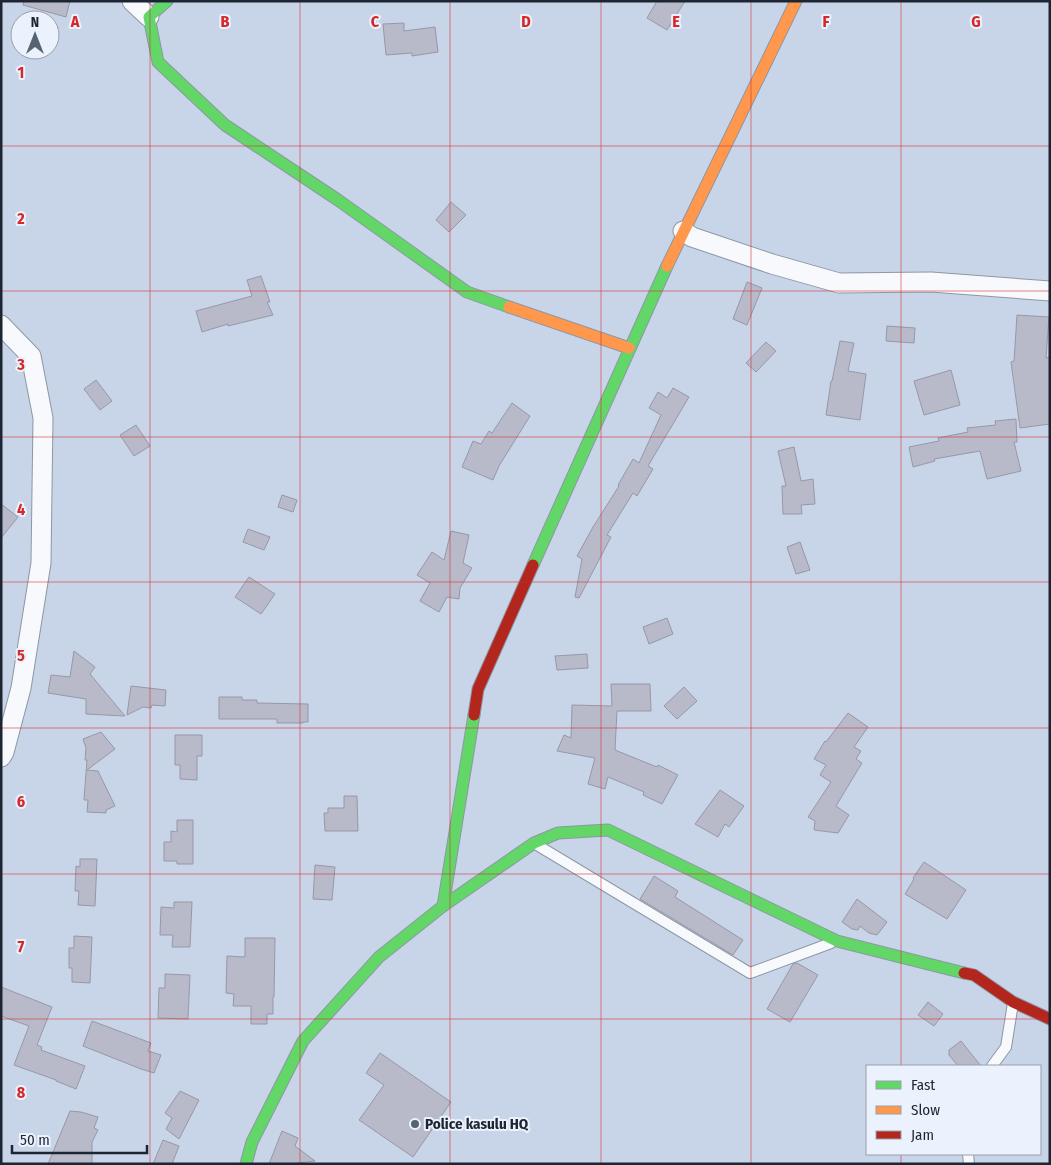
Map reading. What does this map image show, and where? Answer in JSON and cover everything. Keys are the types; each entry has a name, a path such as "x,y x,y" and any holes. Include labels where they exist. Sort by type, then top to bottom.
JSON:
{"street":[{"path":"132,1 149,18 158,62 225,125 338,200 467,292 629,348"},
{"path":"149,18 167,1"},
{"path":"443,906 478,689 665,268 796,1"},
{"path":"683,231 692,237 839,284 931,282 1050,291"},
{"path":"1,325 31,356 43,418 41,563 22,688 4,752 1,756"},
{"path":"246,1164 252,1142 303,1041 379,957 443,906 534,843 558,832 608,830 837,941 974,975 1013,1002 1050,1019"}],"lane":[{"path":"534,843 750,973 837,941"},
{"path":"993,1065 1006,1047 1013,1002"}],"building":[{"path":"24,1 70,1 66,17 60,15 60,10 41,10 23,5"},
{"path":"657,1 685,1 667,30 647,18"},
{"path":"404,23 404,31 435,27 438,52 412,56 412,53 386,55 383,24"},
{"path":"451,202 466,215 449,232 436,220"},
{"path":"261,276 270,302 267,302 273,315 228,326 228,324 202,332 196,311 252,296 247,280"},
{"path":"747,282 762,288 747,325 733,319"},
{"path":"1017,315 1049,317 1046,358 1050,357 1050,424 1020,428 1011,362 1014,361"},
{"path":"887,326 915,328 914,343 886,341"},
{"path":"840,341 854,343 848,371 866,374 860,420 826,415"},
{"path":"766,342 776,351 756,372 746,363"},
{"path":"951,370 960,405 924,415 914,381"},
{"path":"96,380 112,401 100,410 84,389"},
{"path":"673,388 689,397 648,466 653,469 637,496 633,493 607,535 611,537 579,598 575,597 582,559 577,556 633,459 639,463 661,415 649,408 658,392 667,398"},
{"path":"512,403 530,416 499,466 493,480 462,467 473,441 481,444 489,431 492,433"},
{"path":"1016,419 1017,442 1014,442 1021,471 987,479 980,451 934,459 935,461 913,467 909,447 939,441 938,438 968,432 967,428 996,425 995,421"},
{"path":"136,425 150,446 134,456 120,435"},
{"path":"794,447 801,481 813,479 815,504 801,505 802,514 783,514 782,486 786,486 778,451"},
{"path":"282,495 297,500 293,512 278,507"},
{"path":"1,504 18,517 1,538"},
{"path":"248,529 270,537 264,550 243,542"},
{"path":"451,531 469,535 463,563 472,568 460,588 459,599 447,597 439,612 420,601 430,583 417,575 432,552 444,560"},
{"path":"800,542 810,570 796,574 787,547"},
{"path":"249,577 275,594 261,614 235,597"},
{"path":"667,618 673,634 649,644 643,627"},
{"path":"74,651 95,667 90,674 125,716 86,714 86,699 48,693 51,675 70,677"},
{"path":"587,654 588,668 557,670 555,656"},
{"path":"611,684 650,684 651,711 617,711 615,750 657,767 658,765 678,775 662,804 643,795 644,792 608,777 605,789 588,784 595,758 557,751 564,735 571,738 572,705 612,706"},
{"path":"131,686 166,690 165,706 152,705 151,708 143,707 127,715"},
{"path":"684,687 697,701 677,719 664,706"},
{"path":"219,697 242,697 242,700 257,700 257,703 308,704 308,722 277,723 277,719 219,719"},
{"path":"848,713 868,727 854,747 861,751 856,759 862,763 836,806 849,815 838,833 814,830 815,821 808,817 831,782 820,775 826,765 814,759 825,741"},
{"path":"101,732 115,749 87,770 98,771 115,806 106,810 106,813 87,812 88,800 84,800 87,760 85,760 86,748 83,739"},
{"path":"175,735 202,735 202,756 197,756 197,780 180,779 180,765 175,765"},
{"path":"720,790 744,806 729,827 725,824 718,837 695,824"},
{"path":"344,796 357,796 358,831 325,831 324,813 328,813 328,808 344,808"},
{"path":"177,820 193,820 193,864 177,864 177,861 164,861 164,842 171,842 171,831 177,832"},
{"path":"80,859 97,859 95,906 78,905 79,891 75,891 76,866 80,867"},
{"path":"924,862 966,890 947,919 905,894"},
{"path":"315,865 335,867 332,900 313,899"},
{"path":"654,876 678,891 675,897 743,940 733,955 640,899"},
{"path":"857,899 887,922 877,935 869,933 860,926 858,930 852,929 842,922"},
{"path":"174,902 192,902 190,947 172,947 173,935 160,935 161,907 174,908"},
{"path":"74,936 92,937 90,983 72,982 72,968 69,968 69,948 74,948"},
{"path":"245,938 275,938 273,1014 267,1014 267,1024 251,1024 251,1006 233,1006 234,994 226,993 227,956 245,957"},
{"path":"797,963 818,975 790,1022 767,1009 793,964"},
{"path":"165,974 190,975 188,1019 158,1018 159,988 165,988"},
{"path":"1,987 52,1007 37,1045 42,1047 41,1050 85,1066 76,1089 14,1065 29,1026 1,1016"},
{"path":"928,1002 943,1014 934,1026 918,1015"},
{"path":"92,1021 151,1043 148,1051 161,1055 154,1073 83,1046"},
{"path":"961,1041 980,1065 957,1065 949,1055 949,1050"},
{"path":"380,1053 451,1102 413,1157 359,1120 384,1085 366,1073"},
{"path":"180,1091 199,1100 179,1139 166,1129 172,1118 165,1113"},
{"path":"70,1111 98,1117 94,1128 98,1130 92,1142 92,1164 48,1164"},
{"path":"282,1131 298,1138 295,1146 315,1161 269,1164"},
{"path":"163,1140 179,1146 172,1164 153,1164"}],"traffic: fast":[{"path":"167,1 149,17 158,62 225,125 338,200 467,292 509,307"},
{"path":"533,565 667,266"},
{"path":"246,1164 252,1142 303,1041 379,957 443,906 474,715"},
{"path":"443,906 534,843 558,833 608,830 837,941 964,973"}],"traffic: slow":[{"path":"667,266 796,1"},
{"path":"509,307 629,348"}],"traffic: jam":[{"path":"474,715 478,689 533,565"},
{"path":"964,973 974,975 1013,1002 1050,1019"}],"place":[{"name":"Police kasulu HQ","path":"415,1124"}]}
